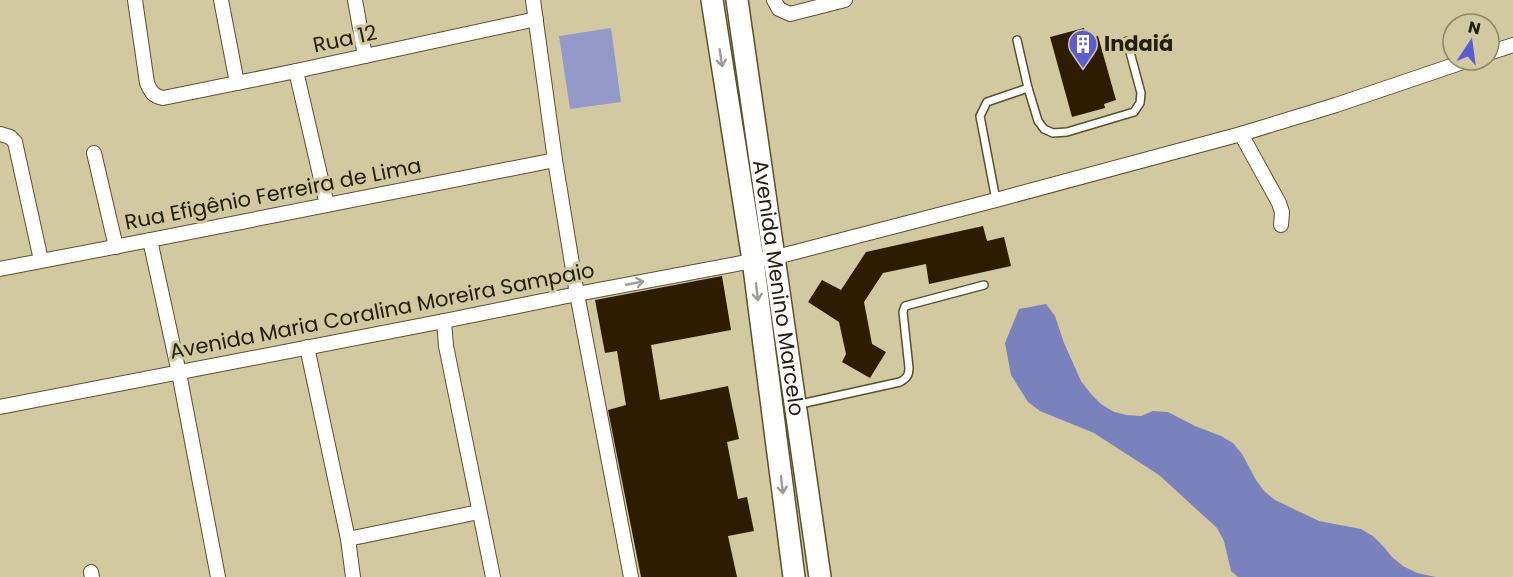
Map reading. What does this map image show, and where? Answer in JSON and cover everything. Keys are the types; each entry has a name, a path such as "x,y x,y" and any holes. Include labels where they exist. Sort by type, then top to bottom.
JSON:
{"main road":[{"path":"712,0 770,258 776,436 794,577"},
{"name":"Avenida Menino Marcelo","path":"737,0 770,258 790,373 820,577"},
{"name":"Avenida Menino Marcelo","path":"749,0 770,258 805,403 832,577"},
{"path":"776,436 790,373"}],"street":[{"name":"Rua 12","path":"135,0 147,83 155,96 163,98 536,19"},
{"path":"221,0 237,83"},
{"path":"355,0 365,56"},
{"path":"533,0 555,160 631,577"},
{"path":"774,0 776,5 790,14 845,0"},
{"name":"Avenida Maria Coralina Moreira Sampaio","path":"0,408 770,258 1241,134 1441,69"},
{"path":"296,71 327,205"},
{"path":"0,134 10,137 15,142 41,260"},
{"path":"1241,134 1279,203 1282,212 1281,225"},
{"path":"94,153 116,247"},
{"name":"Rua Efigênio Ferreira de Lima","path":"0,268 555,160"},
{"path":"150,240 179,373 218,577"},
{"path":"444,321 493,577"},
{"path":"307,347 348,538 353,577"},
{"path":"348,538 479,512"}],"lane":[{"path":"1017,40 1038,121 1044,129 1053,133 1067,132 1134,112 1140,103 1141,93 1128,41"},
{"path":"996,200 980,116 987,102 1028,88"},
{"path":"805,403 906,379 909,368 903,312 905,306 984,285"}],"shaded area":[{"path":"611,28 621,102 570,109 559,36"},
{"path":"1046,304 1055,316 1081,381 1101,404 1114,412 1127,415 1141,416 1153,411 1168,412 1221,436 1233,443 1264,491 1275,500 1319,521 1361,529 1373,536 1403,566 1417,573 1436,577 1238,577 1231,571 1224,541 1217,528 1159,475 1094,433 1040,411 1028,402 1011,375 1005,343 1019,309"}],"building":[{"name":"Indaiá","path":"1084,28 1087,39 1098,36 1116,100 1104,104 1105,108 1072,117 1050,37"},
{"path":"983,226 987,241 1004,237 1011,266 929,284 926,264 883,273 864,302 872,344 886,352 870,378 842,362 846,354 839,322 808,302 822,280 841,290 866,252"},
{"path":"722,276 731,330 651,345 660,400 728,386 739,439 727,442 738,499 747,497 754,531 728,536 737,577 641,577 608,410 626,405 617,351 605,353 595,300"}],"place":[{"name":"Indaiá","path":"1083,70"}]}
